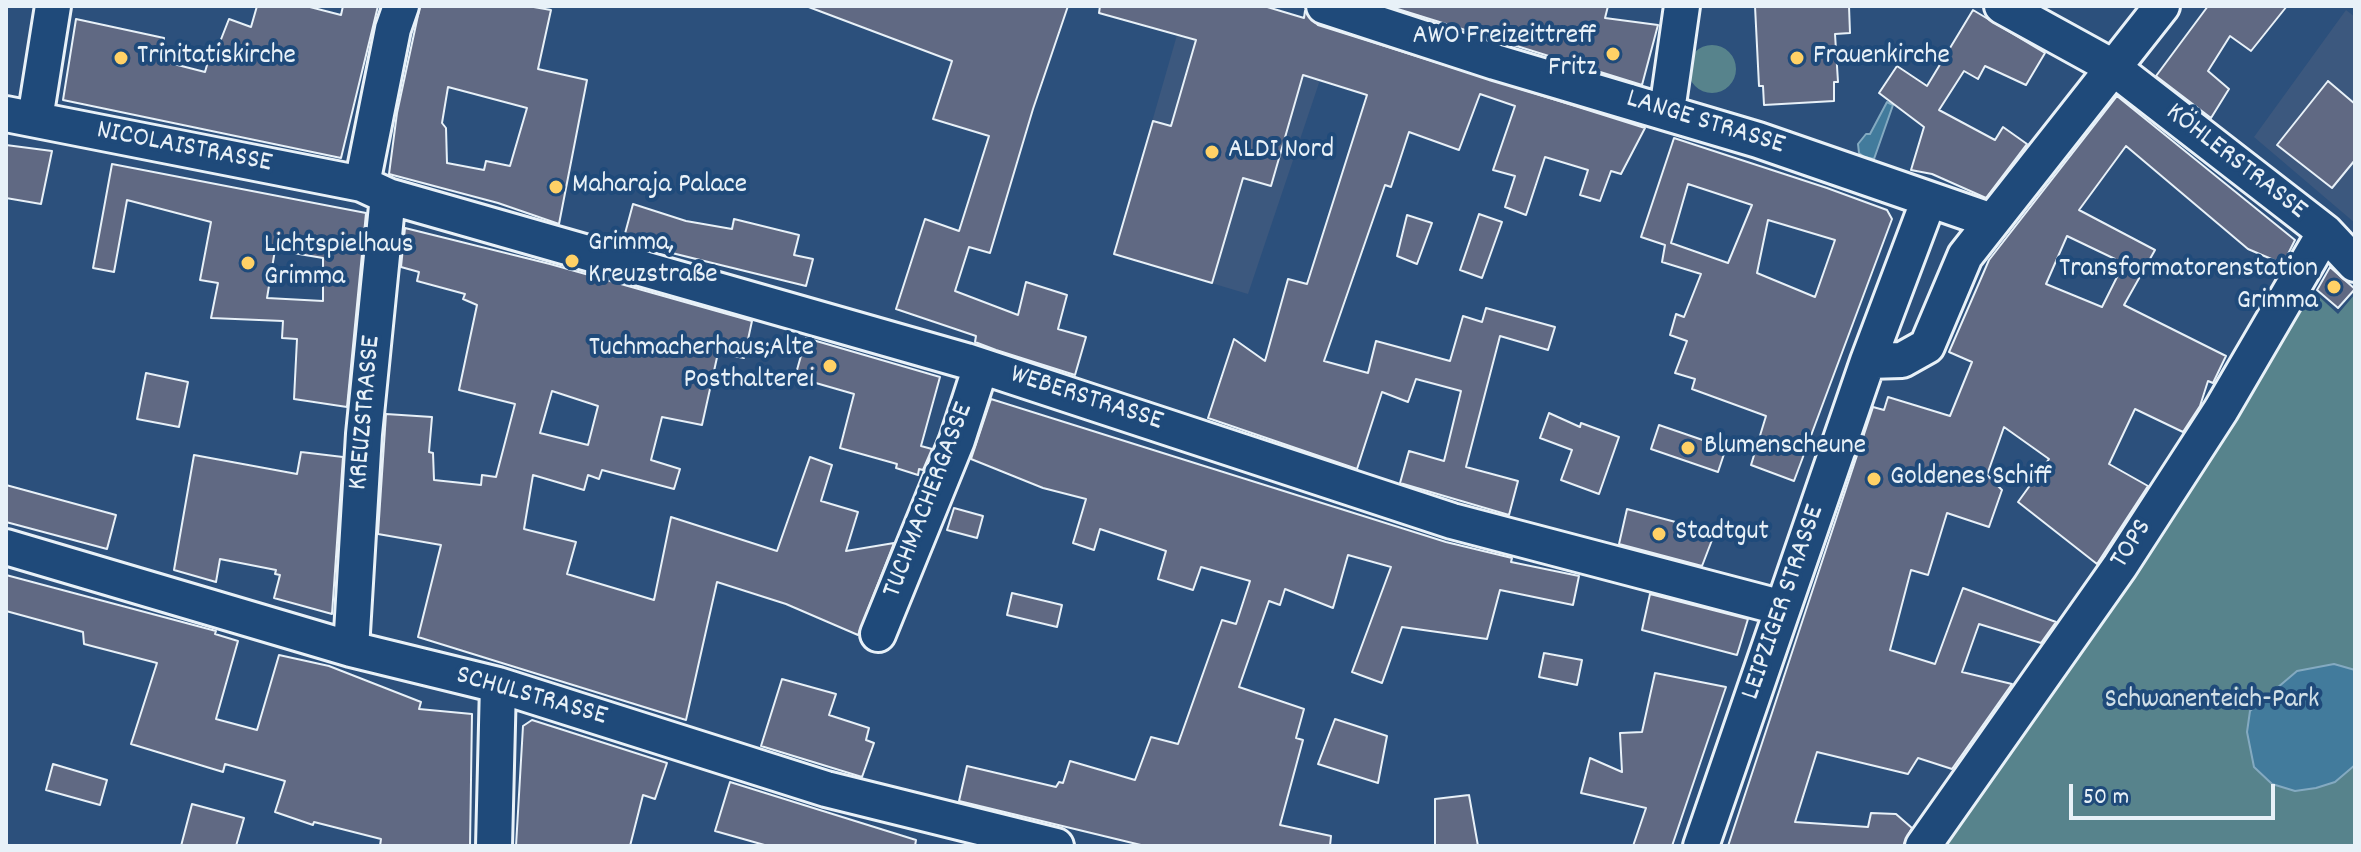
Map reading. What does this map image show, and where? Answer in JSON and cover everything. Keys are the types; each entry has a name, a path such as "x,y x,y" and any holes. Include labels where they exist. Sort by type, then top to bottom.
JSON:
{"street":[{"path":"21,116 53,6"},
{"name":"KREUZSTRASSE","path":"351,649 375,190 393,29 401,6"},
{"name":"LANGE STRASSE","path":"1324,6 1495,62 1652,107 1844,168 1928,202 1992,221"},
{"path":"1652,107 1682,6"},
{"name":"KÖHLERSTRASSE","path":"2002,6 2111,66 2325,232 2355,264"},
{"path":"1868,361 1902,360 1927,346 1965,256 2111,66 2132,48 2162,6"},
{"name":"NICOLAISTRASSE","path":"21,116 375,190"},
{"name":"WEBERSTRASSE","path":"375,190 981,366 1452,521 1783,608"},
{"name":"LEIPZIGER STRASSE","path":"1701,846 1868,361 1928,202"},
{"name":"TOPS","path":"1923,846 2120,566 2221,410 2325,232"},
{"name":"TUCHMACHERGASSE","path":"878,634 957,440 981,366"},
{"name":"SCHULSTRASSE","path":"6,547 351,649 498,685 826,789 969,827 1056,846"},
{"path":"494,846 498,685"}],"shaded area":[{"path":"2346,10 2355,17 2355,223 2254,137"},
{"name":"ALDI Nord","path":"1177,35 1320,80 1248,294 1114,254"},
{"path":"1887,102 1893,105 1874,159 1864,157 1859,153 1858,144 1866,134 1870,134"},
{"path":"2334,664 2355,670 2355,765 2335,782 2316,788 2295,791 2272,784 2254,767 2247,732 2250,711 2297,671"}],"green space":[{"path":"1712,45 1721,46 1729,52 1735,60 1735,78 1729,86 1721,92 1712,93 1703,92 1695,86 1689,78 1688,69 1689,60 1695,52 1703,46"},
{"name":"Schwanenteich-Park","path":"2314,292 2338,314 2355,294 2355,846 1946,846"}],"building":[{"path":"257,6 306,6 341,15 343,6 378,6 341,158 63,100 76,19 164,38 162,61 205,72 211,51 216,52 229,19 251,27"},
{"path":"420,6 528,6 551,10 538,69 587,80 559,224 498,203 389,174 397,113","holes":["448,87 527,108 510,166 486,161 484,170 447,163 446,128 442,123"]},
{"path":"806,6 1068,6 990,253 969,247 955,291 1018,315 1026,282 1067,295 1058,329 1086,337 1075,375 996,350 975,342 976,336 896,309 925,219 959,231 989,136 933,119 952,61"},
{"path":"1100,6 1264,6 1304,18 1305,11 1318,25 1645,128 1621,174 1611,171 1600,201 1580,195 1588,170 1545,157 1526,215 1505,207 1515,176 1493,170 1515,106 1480,94 1459,150 1409,132 1391,187 1385,185 1324,361 1368,373 1376,341 1450,361 1463,316 1482,322 1486,308 1555,327 1548,350 1500,336 1466,467 1518,481 1509,515 1400,483 1409,451 1444,461 1461,391 1416,379 1408,402 1382,392 1357,469 1208,418 1234,339 1265,361 1288,279 1307,284 1367,95 1303,75 1271,186 1243,178 1212,283 1114,254 1153,121 1171,126 1196,40 1099,13"},
{"path":"1388,6 1608,6 1605,18 1658,25 1642,85"},
{"name":"Frauenkirche","path":"1755,6 1849,6 1850,33 1835,34 1838,82 1834,82 1834,101 1764,105 1763,86 1759,86"},
{"path":"2208,6 2287,6 2251,51 2230,36 2208,71 2229,89 2211,118 2156,76"},
{"path":"1973,10 2045,53 2026,85 1985,66 1978,79 1964,71 1939,110 1995,140 2003,127 2027,144 1986,198 1932,174 1911,170 1924,127 1879,93 1897,66 1927,86"},
{"path":"2328,81 2355,104 2355,160 2332,188 2277,145"},
{"path":"2117,96 2295,240 2283,264 2248,249 2126,146 2079,210 2155,250 2124,305 2226,356 2213,383 2208,381 2200,406 2183,432 2135,409 2109,464 2148,486 2097,564 2018,502 2049,459 2004,427 1987,475 2002,490 1989,527 1947,513 1928,575 1911,570 1890,650 1935,664 1963,588 2056,622 2041,643 1979,624 1962,672 2012,684 1952,769 1918,758 1908,774 1817,752 1795,822 1868,827 1871,813 1896,814 1912,828 1903,846 1728,846 1873,407 1884,410 1888,397 1950,416 1972,362 1949,352 1989,260","holes":["2067,236 2115,259 2111,266 2120,271 2102,307 2046,284"]},
{"path":"1674,138 1887,210 1892,219 1794,481 1751,465 1766,416 1692,389 1695,379 1675,373 1687,341 1670,335 1676,314 1684,317 1701,274 1662,262 1665,245 1641,237","holes":["1688,184 1752,205 1728,263 1671,243","1768,220 1835,240 1815,297 1757,273"]},
{"path":"6,145 52,151 41,204 6,198"},
{"path":"112,164 366,213 347,407 294,399 297,339 282,338 283,321 211,318 218,283 200,280 211,222 127,200 114,272 93,268","holes":["275,250 323,258 323,301 267,298"]},
{"path":"633,204 686,221 732,229 734,219 799,235 794,255 813,259 806,286 623,241"},
{"path":"1479,214 1502,222 1482,278 1460,270"},
{"path":"1407,215 1432,223 1417,264 1397,256"},
{"path":"405,228 550,264 752,321 744,358 718,353 702,425 662,417 651,460 680,469 674,489 602,470 599,479 588,475 584,490 533,475 524,529 576,542 567,574 654,600 671,517 777,551 810,457 832,465 821,501 858,512 846,551 894,543 858,635 786,604 717,582 686,720 418,637 441,545 378,534 386,414 432,417 429,452 433,453 434,480 481,485 482,475 496,477 515,404 459,390 477,305 463,299 465,294 417,281 419,272 401,267","holes":["552,391 598,406 588,445 540,433"]},
{"name":"Transformatorenstation Grimma","path":"2330,267 2355,289 2338,308 2317,290"},
{"path":"806,338 940,377 921,446 932,449 918,475 896,468 897,464 840,448 854,394 795,377"},
{"path":"146,373 188,382 179,427 137,419"},
{"path":"991,399 1446,542 1512,558 1511,562 1579,576 1573,605 1500,590 1487,639 1402,627 1382,683 1352,672 1391,567 1348,555 1333,608 1285,589 1280,605 1269,601 1239,687 1304,709 1296,738 1303,740 1280,825 1331,836 1330,846 1145,846 959,801 967,766 1056,787 1059,782 1063,783 1070,761 1135,780 1151,737 1178,744 1222,620 1236,624 1250,581 1201,567 1193,590 1158,579 1166,551 1100,529 1094,550 1073,543 1086,499 1043,488 971,459"},
{"path":"1549,413 1580,427 1581,423 1619,437 1599,494 1561,480 1572,450 1540,438"},
{"name":"Blumenscheune","path":"1659,425 1726,448 1718,472 1651,449"},
{"path":"301,452 343,457 332,614 274,598 280,575 275,574 276,570 220,559 216,582 174,570 194,455 297,474"},
{"path":"6,485 116,515 107,549 6,522"},
{"path":"954,508 983,516 977,538 947,530"},
{"name":"Stadtgut","path":"1627,509 1683,524 1680,529 1712,540 1702,566 1619,544"},
{"path":"6,575 216,631 215,634 238,641 216,719 257,730 279,655 329,666 421,702 419,709 472,714 470,846 380,846 381,839 314,822 313,825 275,812 285,781 225,764 223,772 131,744 157,663 84,644 83,632 6,611"},
{"path":"1012,593 1062,605 1057,627 1007,615"},
{"path":"1650,594 1748,619 1737,655 1642,630"},
{"path":"1544,653 1582,660 1577,685 1539,677"},
{"path":"1655,673 1726,687 1672,846 1633,846 1646,808 1581,793 1590,758 1622,772 1620,733 1642,732"},
{"path":"782,679 836,694 829,715 869,728 866,740 874,743 862,777 761,746"},
{"path":"1335,719 1387,736 1378,783 1318,764"},
{"path":"532,720 667,763 655,799 643,795 630,846 516,846 523,726"},
{"path":"53,764 107,780 100,805 46,790"},
{"path":"730,782 916,840 915,846 768,846 715,831"},
{"path":"1469,795 1478,846 1435,846 1435,799"},
{"path":"192,804 244,818 236,846 181,846"}],"place":[{"name":"AWO Freizeittreff Fritz","path":"1613,54"},
{"name":"Trinitatiskirche","path":"121,58"},
{"name":"Frauenkirche","path":"1797,58"},
{"name":"ALDI Nord","path":"1212,152"},
{"name":"Maharaja Palace","path":"556,187"},
{"name":"Grimma, Kreuzstraße","path":"572,261"},
{"name":"Lichtspielhaus Grimma","path":"248,263"},
{"name":"Transformatorenstation Grimma","path":"2334,287"},
{"name":"Tuchmacherhaus;Alte Posthalterei","path":"830,366"},
{"name":"Blumenscheune","path":"1688,448"},
{"name":"Goldenes Schiff","path":"1874,479"},
{"name":"Stadtgut","path":"1659,534"}]}
